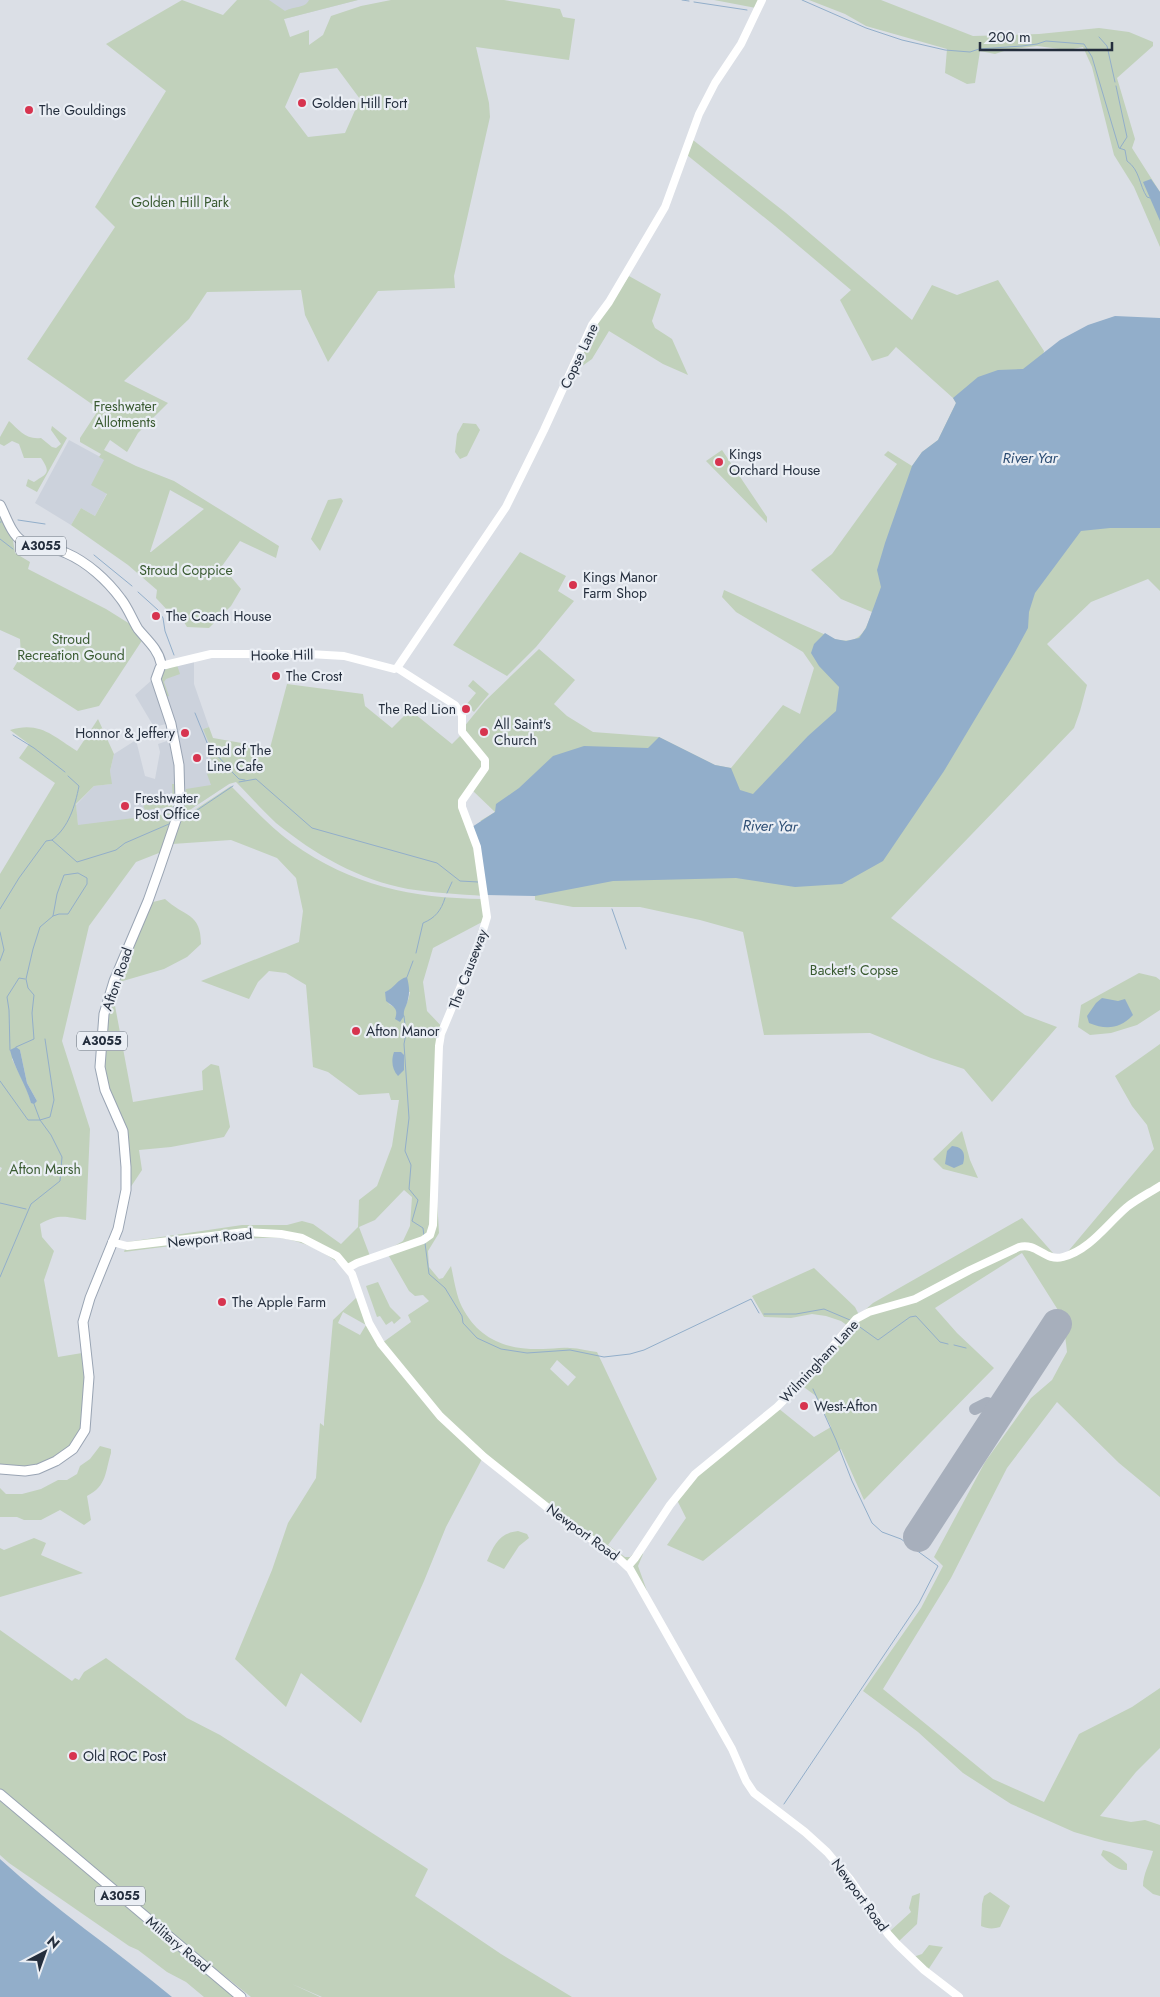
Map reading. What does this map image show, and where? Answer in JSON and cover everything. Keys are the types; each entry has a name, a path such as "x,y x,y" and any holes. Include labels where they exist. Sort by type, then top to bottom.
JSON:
{"main road":[{"name":"A3055","path":"0,506 17,537 22,541 35,546 56,548 66,552 84,562 102,579 121,598 138,628 157,652 162,666"},
{"name":"Afton Road","path":"0,1469 25,1471 38,1469 56,1461 73,1449 85,1430 89,1377 83,1322 122,1212 126,1190 123,1131 106,1090 100,1067 104,1014 114,981 148,901 168,845 177,817 180,790 180,769 170,724 156,678 162,666"},
{"name":"Military Road","path":"0,1794 241,1997"}],"street":[{"name":"Copse Lane","path":"397,668 506,507 541,438 592,325 613,295 665,207 699,114 715,83 741,44 762,0"},
{"name":"Hooke Hill","path":"162,666 211,654 310,654 344,656 394,669 397,668"},
{"name":"The Causeway","path":"348,1268 357,1263 423,1240 431,1233 434,1203 438,1046 484,930 487,917 476,841 462,807 462,801 485,768 486,763 464,736 462,715 451,702 397,668"},
{"name":"Wilmingham Lane","path":"628,1566 670,1505 695,1474 782,1402 803,1381 856,1319 870,1312 915,1299 970,1270 1026,1245 1034,1247 1048,1256 1062,1258 1096,1238 1126,1208 1160,1186"},
{"name":"Newport Road","path":"112,1242 127,1246 245,1232 281,1234 302,1238 337,1256 355,1279 369,1323 381,1344 440,1416 484,1457 563,1520 628,1566 732,1749 746,1781 754,1793 805,1832 827,1852 850,1879 897,1944 924,1970 959,1997"}],"shaded area":[{"path":"261,0 358,0 284,19"},
{"path":"69,440 104,459 102,491 107,493 95,516 81,508 71,525 35,503"},
{"path":"194,659 194,684 209,727 203,729 229,784 182,815 174,813 78,826 76,805 94,786 111,784 110,771 114,754 136,740 145,776 155,779 160,752 158,744 170,740 170,738 166,724 154,727 135,695 162,671"}],"green space":[{"path":"182,0 223,15 237,0 269,0 285,11 305,5 309,0 358,0 284,19 290,37 309,30 309,45 323,35 331,16 361,6 391,0 504,0 560,9 563,17 575,19 569,60 476,47 489,103 490,117 454,276 455,288 378,291 328,362 305,315 301,290 207,292 189,319 124,381 168,403 138,433 127,452 110,440 104,450 136,466 174,481 279,546 276,558 240,541 222,566 241,589 231,606 209,628 187,627 181,617 170,613 156,598 157,590 128,565 71,525 81,508 95,516 107,494 91,485 104,460 99,457 101,454 80,442 80,438 99,409 27,359 115,227 95,207 166,91 106,44","holes":["337,68 360,99 345,133 308,137 285,107 300,73","170,490 204,509 150,552"]},
{"path":"714,0 759,0 756,8"},
{"path":"809,0 881,0 973,36 1039,34 1099,28 1129,32 1153,42 1153,46 1117,78 1135,139 1132,148 1160,192 1160,247 1134,187 1114,155 1092,67 1083,47 1068,50 1037,46 1007,50 995,54 980,51 975,83 967,84 945,73 947,49 866,26 845,14"},
{"path":"693,140 786,213 912,320 932,285 957,295 998,280 1044,351 1042,361 903,586 838,663 843,808 480,821 495,812 472,790 487,769 463,728 485,701 539,649 575,680 554,704 567,716 593,732 659,737 715,765 731,768 783,705 800,714 814,668 803,652 736,612 722,597 724,590 835,639 850,640 860,636 867,626 872,612 841,599 811,570 832,554 897,464 884,455 888,451 912,466 922,452 938,440 956,403 953,398 896,347 888,356 872,361 840,300 851,290 687,155"},
{"path":"629,276 661,294 652,321 655,328 672,339 688,375 663,364 609,331 592,359 574,372 596,325"},
{"path":"9,421 23,434 41,438 52,447 56,448 61,444 51,430 52,426 67,438 37,492 26,486 28,479 34,482 42,477 47,471 46,467 41,458 24,458 19,444 12,441 4,446 0,444 0,437"},
{"path":"463,423 476,424 480,430 467,456 460,459 455,452 457,434"},
{"path":"722,450 767,517 767,523 706,461"},
{"name":"Backet's Copse","path":"1160,461 1160,591 1148,579 1091,602 1047,644 1087,685 1074,728 891,918 1025,1015 1057,1027 992,1102 964,1069 931,1058 870,1033 764,1035 743,932 700,920 640,907 573,907 535,900 535,896 546,886 695,853 1004,571"},
{"path":"341,498 343,501 320,551 311,539 328,500"},
{"name":"Stroud Recreation Gound","path":"0,510 12,534 15,553 30,562 28,569 106,609 130,624 143,639 99,706 78,711 13,669 21,656 20,639 0,630"},
{"path":"520,552 566,576 558,591 574,601 536,647 507,676 453,645"},
{"path":"177,665 180,674 166,679 164,682 169,696 163,698 156,675"},
{"path":"473,680 489,694 474,712 466,705 476,693 468,686"},
{"path":"287,684 363,694 365,706 392,728 410,710 452,744 461,735 484,764 461,800 473,837 484,896 408,889 390,885 355,872 322,855 276,823 236,782 229,784 182,815 186,789 211,785 207,774 216,770 210,757 214,755 203,729 209,727 213,738 270,748"},
{"name":"Afton Marsh","path":"98,719 114,754 110,771 112,784 94,786 76,804 78,825 174,813 164,851 136,862 89,926 62,1041 90,1129 86,1220 58,1217 40,1224 42,1237 54,1251 44,1280 58,1357 82,1353 86,1378 81,1429 78,1437 64,1453 38,1465 26,1468 0,1466 0,1172 2,1168 0,1167 0,874 55,783 19,758 29,744 10,730 30,727 46,731 77,751","holes":["20,1050 27,1083 37,1101 31,1102 12,1059"]},
{"path":"172,784 177,784 177,797 172,807 145,810 143,805 173,801"},
{"path":"231,786 284,837 337,870 383,887 407,892 432,896 483,899 484,921 433,948 423,982 427,1011 446,1031 442,1044 437,1199 439,1233 428,1251 429,1267 439,1279 443,1278 451,1266 462,1307 477,1328 495,1341 518,1348 573,1348 597,1352 657,1479 608,1545 625,1557 630,1557 639,1548 643,1548 643,1554 638,1566 647,1591 645,1594 630,1567 506,1471 447,1420 382,1343 411,1322 408,1315 429,1301 423,1295 415,1296 409,1291 386,1251 403,1241 410,1226 412,1197 404,1190 375,1220 359,1227 370,1256 343,1267 314,1248 281,1238 218,1241 124,1252 127,1242 242,1225 287,1225 302,1221 313,1224 341,1244 358,1227 359,1200 377,1186 392,1146 399,1100 391,1100 389,1093 359,1095 328,1072 313,1067 306,985 286,973 269,971 258,982 249,999 201,981 299,942 303,911 296,878 277,858 231,840 172,844 181,819","holes":["393,989 410,992 406,1005 397,1013 396,1008 389,1004 385,992","557,1360 576,1377 568,1386 550,1369"]},
{"path":"165,899 195,920 201,944 187,957 164,969 116,983 131,945 153,902"},
{"path":"1139,973 1156,977 1160,980 1160,1010 1137,1025 1111,1033 1090,1035 1078,1027 1081,1005"},
{"path":"113,995 133,1102 203,1090 202,1071 211,1064 219,1066 230,1127 224,1137 171,1147 139,1150 142,1170 128,1191 128,1168 102,1066 106,1015"},
{"path":"1160,1044 1160,1497 1119,1463 1057,1402 1007,1468 951,1578 883,1689 993,1779 1044,1802 1079,1734 1132,1707 1160,1688 1160,1748 1136,1772 1100,1816 1131,1822 1145,1820 1160,1825 1160,1896 1153,1894 1143,1886 1145,1873 1153,1851 1105,1841 1074,1832 1011,1804 963,1773 918,1732 863,1691 921,1608 943,1566 934,1557 985,1462 1031,1398 1052,1380 1067,1352 1063,1318 1022,1253 935,1308 957,1333 994,1368 864,1500 841,1449 703,1561 667,1545 686,1518 676,1498 696,1475 778,1408 814,1437 831,1427 816,1396 801,1385 848,1326 841,1321 826,1316 812,1314 791,1318 764,1317 752,1296 814,1268 855,1307 859,1315 873,1303 1022,1218 1060,1261 1154,1149 1147,1125 1132,1106 1115,1076"},
{"path":"962,1131 970,1160 978,1178 943,1169 933,1159"},
{"path":"378,1282 390,1307 401,1318 394,1324 392,1321 386,1325 380,1316 377,1317 366,1286"},
{"path":"357,1297 380,1346 482,1459 446,1527 361,1723 301,1673 286,1707 235,1659 272,1570 288,1523 316,1478 320,1423 324,1426 333,1320","holes":["343,1312 366,1325 360,1335 338,1323"]},
{"path":"100,1446 111,1449 111,1453 102,1483 94,1492 87,1496 91,1520 84,1525 60,1510 41,1520 0,1517 0,1488 6,1494 22,1494 41,1489 58,1480 67,1480 77,1474 80,1466 90,1459"},
{"path":"518,1531 527,1534 529,1538 519,1546 504,1569 487,1561 495,1545 502,1537 511,1532"},
{"path":"34,1538 46,1543 41,1555 83,1573 0,1597 0,1548 4,1550"},
{"path":"0,1630 72,1681 75,1678 79,1680 84,1672 106,1658 187,1718 220,1735 428,1869 415,1896 501,1954 572,1997 322,1997 292,1984 320,1997 251,1997 192,1950 186,1949 0,1793"},
{"path":"0,1796 239,1997 204,1997 186,1982 167,1972 138,1950 129,1946 9,1863 0,1855"},
{"path":"1103,1850 1113,1853 1122,1859 1127,1864 1127,1870 1116,1868 1110,1863 1101,1855"},
{"path":"990,1892 1010,1906 1000,1927 988,1928 981,1926 984,1896"},
{"path":"920,1893 917,1924 898,1942 889,1932 911,1912 909,1908 912,1896"},
{"path":"929,1945 943,1947 928,1970 913,1957 922,1954"}],"water":[{"path":"1151,179 1160,192 1160,221 1143,182"},
{"name":"River Yar","path":"1115,316 1160,318 1160,528 1110,528 1081,531 1035,593 1029,612 1028,628 1014,654 944,771 883,861 842,884 795,887 736,878 613,881 535,896 487,895 472,827 495,812 496,804 519,788 553,756 584,746 648,748 659,737 715,765 731,768 740,790 753,794 808,736 836,711 839,687 819,666 811,653 814,644 825,633 835,639 846,641 859,638 866,628 881,587 877,570 912,466 922,452 938,440 956,403 953,398 978,377 998,370 1023,369 1060,340 1088,325"},
{"path":"407,977 409,996 404,1016 400,1022 395,1019 396,1010 386,1001 385,992"},
{"path":"1102,998 1118,1001 1125,999 1133,1015 1118,1026 1101,1027 1089,1023 1087,1016"},
{"path":"16,1047 20,1050 27,1083 37,1101 34,1104 31,1103 12,1057 10,1050"},
{"path":"394,1052 401,1052 404,1055 404,1070 398,1076 394,1071 393,1065"},
{"path":"952,1146 961,1149 964,1157 963,1164 954,1168 945,1164 947,1151"},
{"path":"0,1859 42,1895 172,1997 0,1997"}],"waterway":[{"path":"682,0 689,1"},
{"path":"802,0 866,28 902,40 945,50 970,52 979,49 1022,46 1046,41 1084,44 1092,57 1119,148 1125,150 1127,161 1137,173 1144,192 1150,198"},
{"path":"694,2 747,10"},
{"path":"1099,37 1107,46 1115,82"},
{"path":"1116,86 1127,137 1120,148"},
{"path":"18,520 45,524"},
{"path":"0,539 13,549"},
{"path":"94,555 132,586"},
{"path":"138,592 158,610 163,618 165,631 174,655"},
{"path":"195,713 208,745 239,779 245,780"},
{"path":"13,735 34,748 65,772"},
{"path":"52,840 67,822 77,794 79,786 68,776"},
{"path":"239,782 256,779 312,828 437,863 460,881 478,882"},
{"path":"184,819 233,786"},
{"path":"0,909 19,878 46,841 52,840 77,862 116,850 125,843 169,824"},
{"path":"16,1047 34,1039 32,1013 34,995 28,988 26,979 40,927 53,916 57,894 64,875 78,873 87,878 87,884 68,914 53,916"},
{"path":"447,893 452,882"},
{"path":"416,953 423,923 437,914 445,898"},
{"path":"612,909 626,949"},
{"path":"0,932 4,950 0,961"},
{"path":"407,977 413,961"},
{"path":"10,1050 7,997 19,978 25,979"},
{"path":"404,1016 409,1118 405,1151 411,1165 409,1189 418,1200 412,1221 423,1228 424,1236"},
{"path":"0,1081 28,1120 40,1120 50,1117 54,1100 45,1039"},
{"path":"0,1277 31,1204 60,1181 62,1157 51,1135 40,1120 34,1104"},
{"path":"0,1203 26,1209"},
{"path":"425,1243 429,1274 445,1288 462,1316 463,1323 477,1338 501,1349 527,1353 570,1350 604,1357 630,1354 644,1350 751,1299 759,1313"},
{"path":"764,1314 796,1314 824,1309 850,1320"},
{"path":"857,1325 878,1340 910,1317 916,1316 940,1342 948,1344"},
{"path":"954,1345 966,1348"},
{"path":"784,1804 919,1603 938,1566 901,1539 882,1532 872,1523 813,1389"}],"taxiway":[{"path":"975,1409 987,1403 1002,1408"}],"runway":[{"path":"918,1537 1057,1324"}],"place":[{"name":"Golden Hill Fort","path":"302,103"},
{"name":"The Gouldings","path":"29,110"},
{"name":"Kings Orchard House","path":"719,462"},
{"name":"Kings Manor Farm Shop","path":"573,585"},
{"name":"The Coach House","path":"156,616"},
{"name":"The Crost","path":"276,676"},
{"name":"The Red Lion","path":"466,709"},
{"name":"All Saint's Church","path":"484,732"},
{"name":"Honnor & Jeffery","path":"185,733"},
{"name":"End of The Line Cafe","path":"197,758"},
{"name":"Freshwater Post Office","path":"125,806"},
{"name":"Afton Manor","path":"356,1031"},
{"name":"The Apple Farm","path":"222,1302"},
{"name":"West-Afton","path":"804,1406"},
{"name":"Old ROC Post","path":"73,1756"}],"park label":[{"name":"Golden Hill Park","path":"180,202"},
{"name":"Freshwater Allotments","path":"125,414"},
{"name":"Stroud Coppice","path":"186,570"}]}
